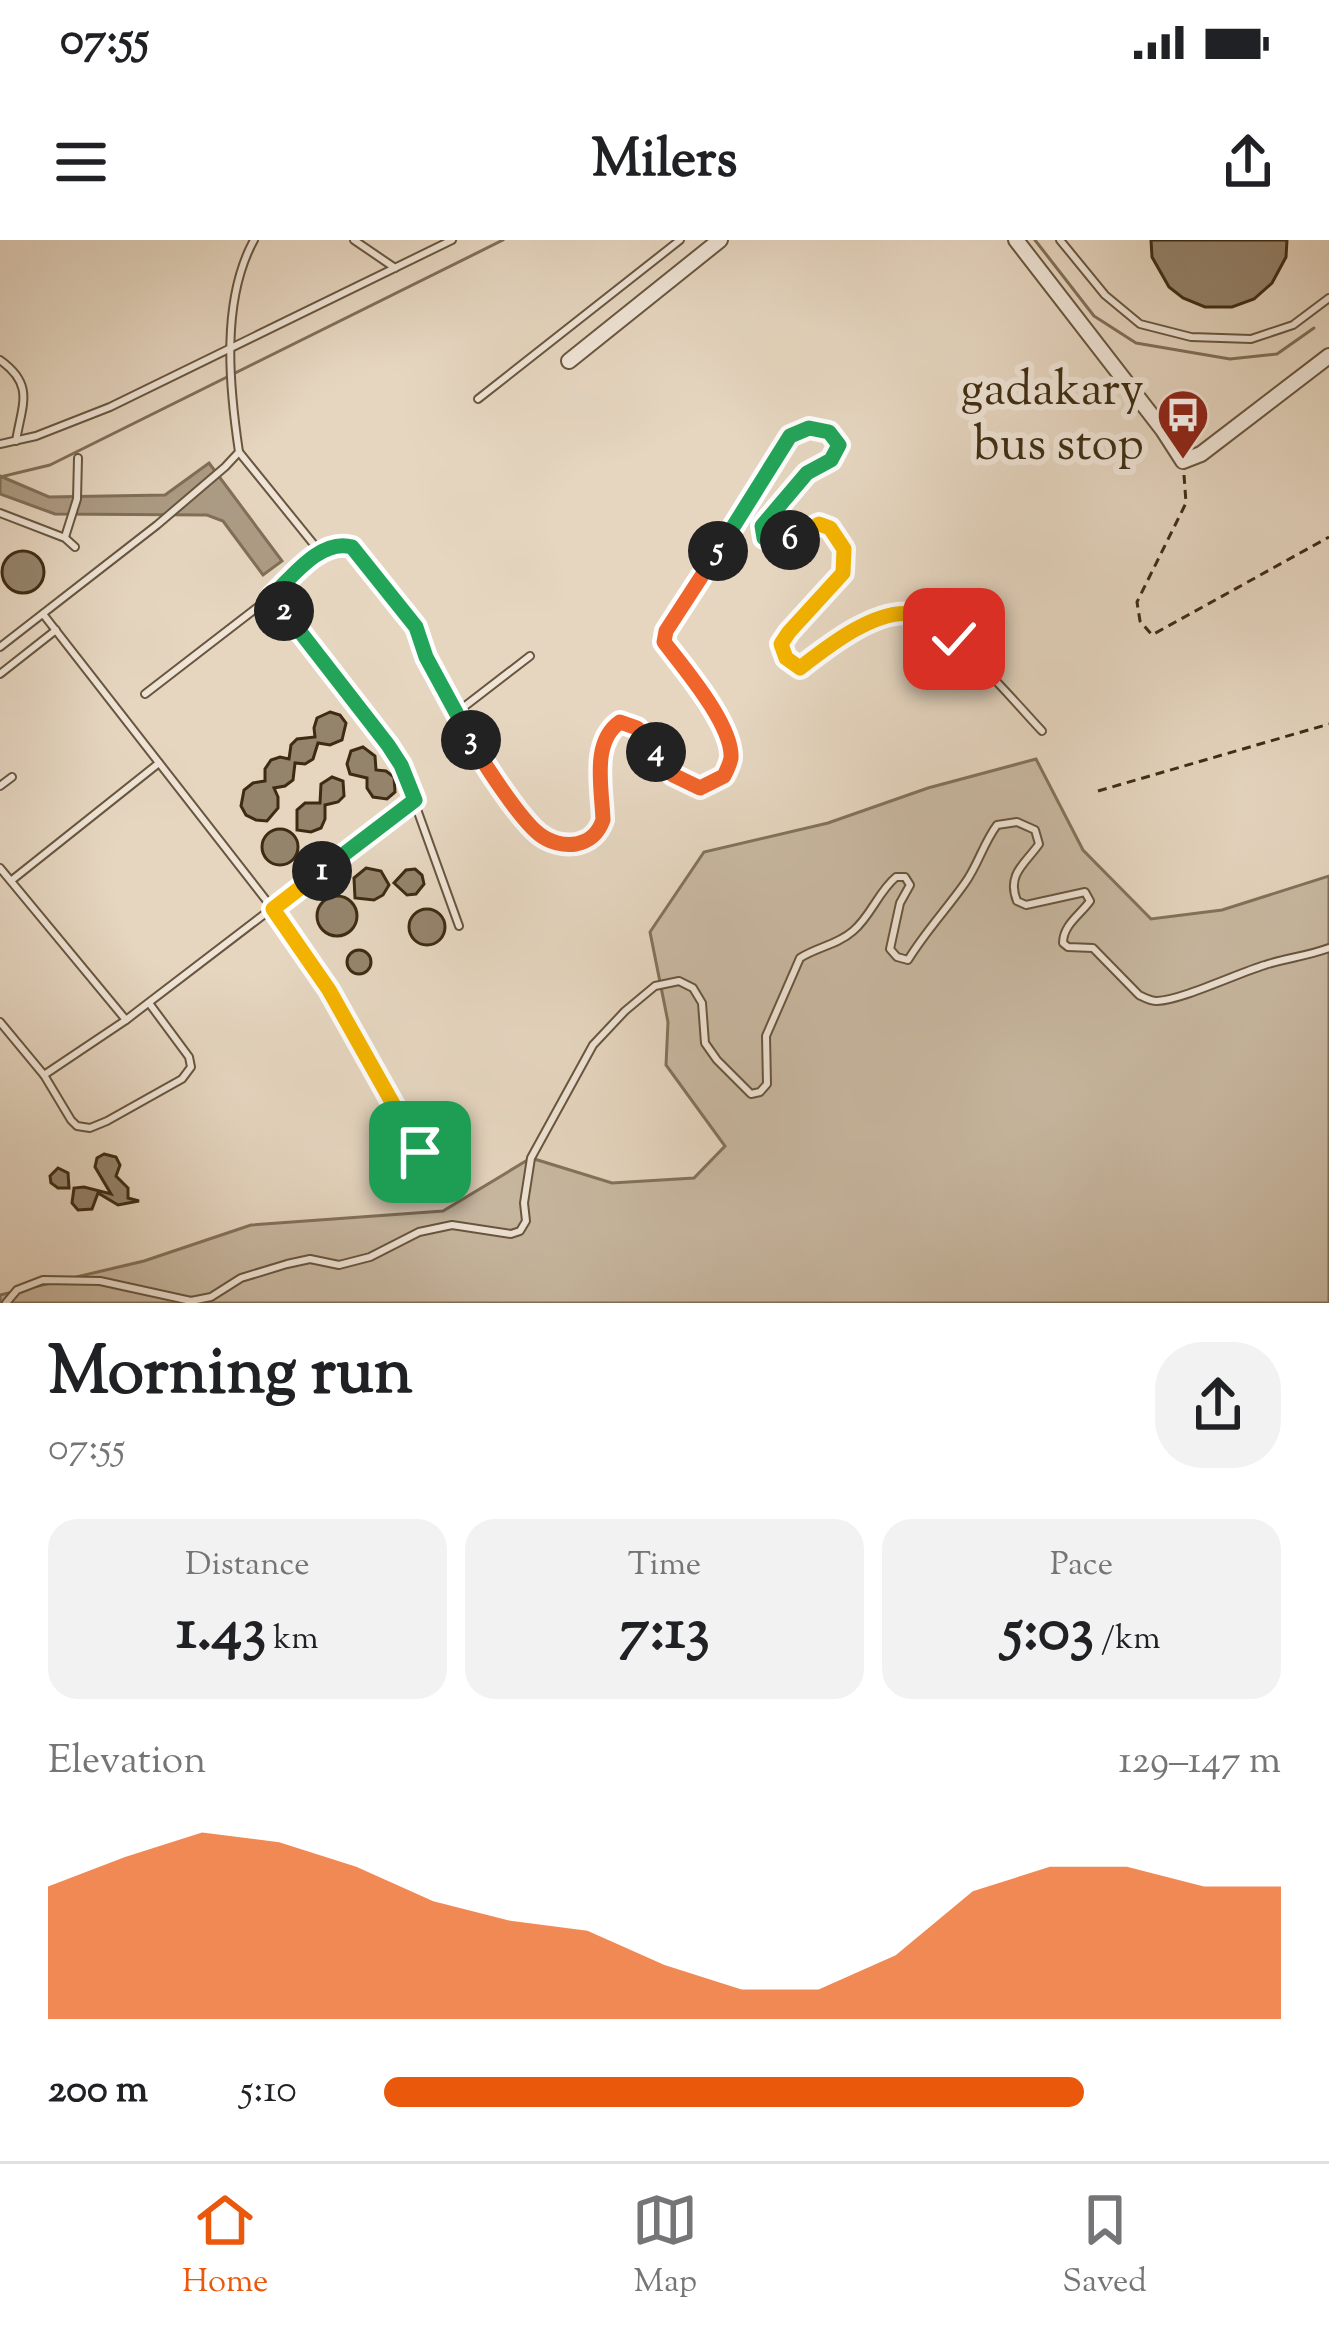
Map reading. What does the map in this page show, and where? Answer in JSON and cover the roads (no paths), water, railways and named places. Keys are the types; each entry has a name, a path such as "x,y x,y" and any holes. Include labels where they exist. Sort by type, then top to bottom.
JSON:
{"street":[{"path":"569,361 720,240"},
{"path":"1016,240 1183,461 1201,454 1329,356"}],"lane":[{"path":"254,240 235,286 231,400 238,452 320,552"},
{"path":"354,240 395,268"},
{"path":"0,445 110,407 452,240"},
{"path":"478,399 680,240"},
{"path":"1060,240 1105,295 1140,324 1191,338 1251,339 1293,325 1329,298"},
{"path":"0,360 15,371 25,388 16,441"},
{"path":"145,694 272,596 320,552 342,544 352,547 416,627 426,657 481,759 529,824 542,837 562,845 590,839 603,820 602,746 610,729 620,722 637,728 673,775 700,788 724,776 731,757 727,737 708,700 664,642 666,631 790,436 809,428 829,432 839,445 831,460 807,473 762,526 764,538 779,545 819,524 830,528 844,549 843,573 789,632 781,644 786,658 800,668 839,639 882,617 914,614 954,639 1042,731"},
{"path":"0,647 157,525 238,452"},
{"path":"65,538 77,499 78,458"},
{"path":"0,513 65,538 75,547"},
{"path":"272,596 401,765 458,926"},
{"path":"43,614 273,909 329,990 420,1152"},
{"path":"0,674 56,630"},
{"path":"456,713 530,656"},
{"path":"10,881 159,763"},
{"path":"0,786 12,777"},
{"path":"44,1075 126,1021 415,800"},
{"path":"6,1303 16,1290 43,1280 100,1281 191,1301 287,1264 310,1259 339,1264 370,1257 419,1232 452,1226 520,1231 526,1221 531,1158 592,1045 625,1011 655,986 679,981 693,988 702,1003 705,1043 751,1094 760,1092 767,1084 766,1036 800,958 853,931 884,886 905,877 910,885 900,903 890,949 908,960 968,880 983,843 997,825 1017,822 1035,830 1039,844 1016,873 1013,893 1017,901 1026,905 1085,892 1090,901 1063,934 1063,943 1093,948 1147,999 1168,998 1329,948"},
{"path":"0,868 126,1021"},
{"path":"0,1022 44,1075 71,1120 90,1128 182,1079 191,1067 189,1057 149,1003"}],"waterway":[{"path":"0,477 50,465 503,240"},
{"path":"1035,240 1094,316 1136,343 1230,359 1277,354 1314,328"}],"place":[{"name":"gadakary bus stop","path":"1183,461"}]}
